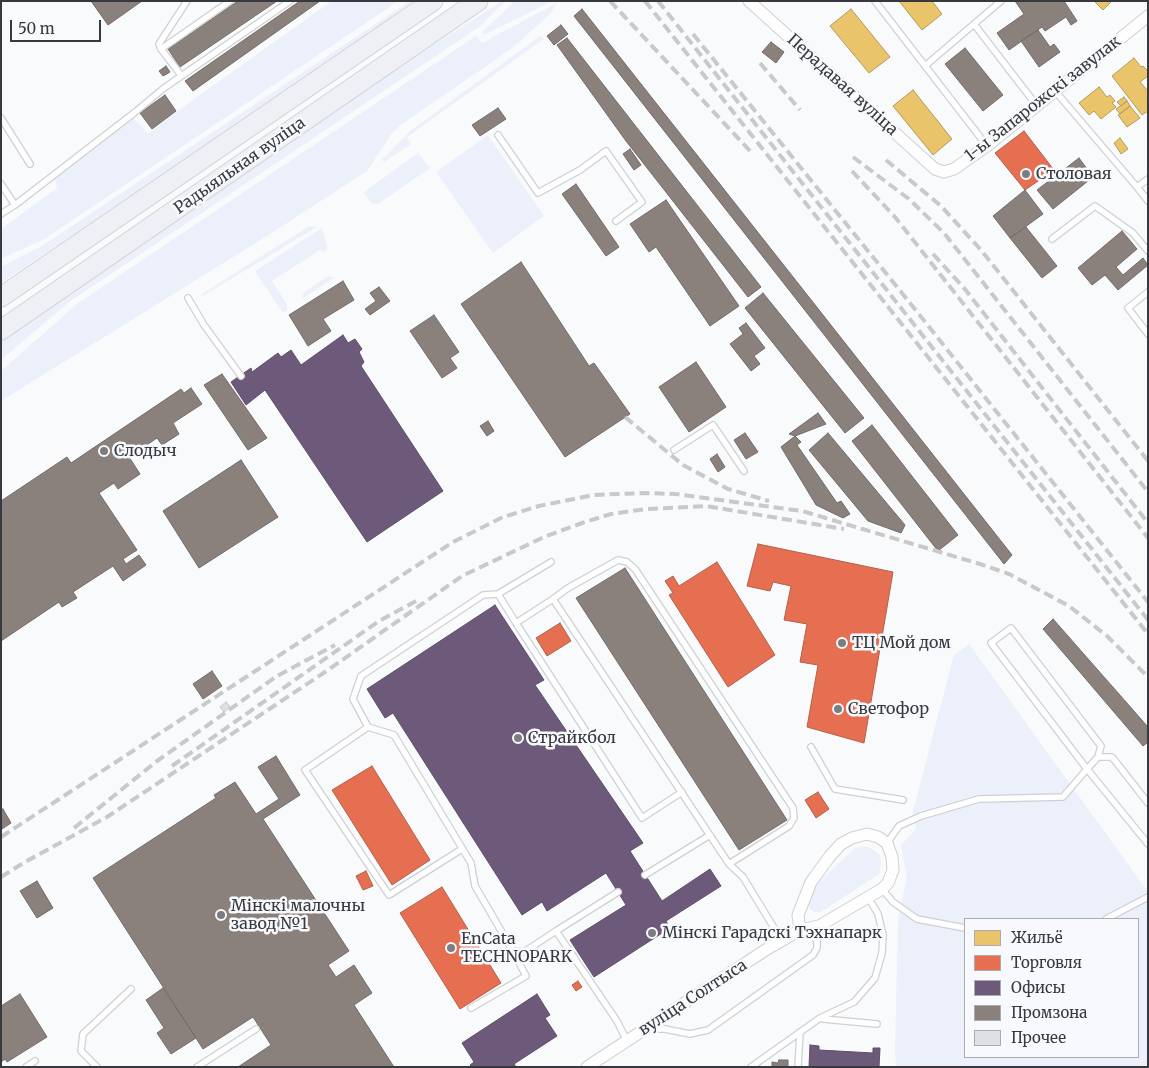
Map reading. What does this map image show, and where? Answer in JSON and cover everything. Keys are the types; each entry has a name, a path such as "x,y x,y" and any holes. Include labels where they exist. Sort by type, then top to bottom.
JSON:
{"main road":[{"name":"Радыяльная вуліца","path":"1,298 433,1"},
{"name":"Радыяльная вуліца","path":"1,330 478,1"}],"street":[{"name":"Перадавая вуліца","path":"749,1 935,169"},
{"name":"1-ы Запарожскі завулак","path":"935,169 944,172 954,169 987,146 1148,16"},
{"path":"800,930 798,915 811,882 841,844 852,838 867,834 887,843 892,857 893,870 888,883 882,889"},
{"name":"вуліца Солтыса","path":"587,1067 800,930 819,926 882,889"}],"lane":[{"path":"181,75 159,44 188,1"},
{"path":"161,49 230,1"},
{"path":"1,214 181,75 290,1"},
{"path":"874,1 987,146"},
{"path":"925,66 1001,1"},
{"path":"974,24 1037,106"},
{"path":"1055,92 1148,201"},
{"path":"1,118 30,164"},
{"path":"498,135 538,193 551,184 580,170 606,152 642,202 616,221"},
{"path":"1137,187 1148,179"},
{"path":"1,184 15,205"},
{"path":"1052,239 1095,206 1133,233 1148,252"},
{"path":"1148,292 1128,308 1148,334"},
{"path":"188,298 204,325 241,376"},
{"path":"674,450 713,425 744,471"},
{"path":"516,623 568,588 618,560 626,562 635,569 793,808 794,818 790,826 730,864"},
{"path":"472,1008 526,976 475,886 471,863 394,735 368,727 353,699 361,676 483,595 498,594 551,562"},
{"path":"498,594 642,818 682,792"},
{"path":"553,599 710,836 730,864 743,878 782,941"},
{"path":"887,843 899,826 922,816 979,799 1063,796 1087,769 1098,757 1101,746 1011,628 991,643 1087,769 1148,844"},
{"path":"368,727 305,770 389,895 462,849"},
{"path":"811,747 835,789 903,800"},
{"path":"1098,757 1112,757 1148,803"},
{"path":"645,875 710,836"},
{"path":"882,889 894,902 917,919 964,928"},
{"path":"513,951 524,952 618,892"},
{"path":"1108,918 1148,896"},
{"path":"752,1067 820,1018 854,1002 875,978 882,953 883,935 878,914 868,897"},
{"path":"645,1029 665,1029 690,1034 708,1030 814,955 817,948 817,940 813,935 800,930"},
{"path":"556,931 617,1021 628,1041"},
{"path":"95,1066 81,1051 83,1034 132,989"},
{"path":"820,1018 877,1024"},
{"path":"197,1067 256,1030"},
{"path":"798,1067 800,1032"},
{"path":"26,1067 35,1061"}],"shaded area":[{"path":"332,1 397,2 46,238 1,259 1,229 57,188 55,179 134,118 148,134"},
{"path":"410,1 421,1 1,283 1,267 42,246"},
{"path":"502,1 506,1 479,27 69,302 1,360 1,337 415,57"},
{"path":"515,1 552,1 484,35 482,32"},
{"path":"557,3 550,14 511,49 402,124 392,133 367,171 267,236 1,401 1,371 77,304 476,36 482,43"},
{"path":"540,36 544,39 407,137 411,144 384,162 382,160 410,131"},
{"path":"488,135 544,216 493,253 436,172"},
{"path":"418,153 430,168 378,204 371,203 364,192"},
{"path":"309,226 317,227 201,297 202,294"},
{"path":"322,228 327,246 326,250 324,252 320,250 272,281 287,304 287,310 283,313 255,271"},
{"path":"329,276 334,278 302,299 303,293"},
{"path":"969,644 1148,892 1148,1067 896,1067 898,920 907,877 901,845 916,829 913,811 954,655"},
{"path":"863,846 871,848 880,855 881,865 879,874 821,912 814,912 810,909 809,902 819,882 855,848"}],"building: Жильё":[{"path":"899,1 932,1 942,14 922,30"},
{"path":"1094,1 1110,1 1111,2 1103,10"},
{"path":"851,9 890,57 869,73 830,26"},
{"path":"1134,58 1141,67 1143,66 1148,71 1148,76 1140,82 1148,91 1148,111 1142,115 1112,76"},
{"path":"1099,87 1107,97 1110,95 1115,101 1112,103 1116,107 1101,119 1094,111 1089,115 1079,103"},
{"path":"913,90 952,139 933,155 893,106"},
{"path":"1124,97 1127,101 1121,106 1117,102"},
{"path":"1127,101 1130,106 1120,114 1116,109"},
{"path":"1130,106 1140,118 1127,127 1118,115"},
{"path":"1120,138 1128,149 1121,154 1114,143"}],"building: Торговля":[{"path":"1024,131 1054,170 1025,190 995,153"},
{"name":"ТЦ Мой дом","path":"758,544 893,572 864,743 807,727 818,665 800,662 807,624 784,620 791,586 773,582 770,591 747,586"},
{"path":"717,562 775,655 728,687 669,595 673,593 665,581 673,576 679,586"},
{"path":"560,623 571,641 547,656 536,638"},
{"path":"372,766 430,860 392,885 332,790"},
{"path":"818,792 829,809 816,818 805,800"},
{"path":"366,871 373,886 363,890 356,876"},
{"name":"EnCata TECHNOPARK","path":"442,887 501,983 460,1009 400,913"},
{"path":"578,981 582,987 576,991 572,985"}],"building: Офисы":[{"path":"343,335 348,343 355,339 362,349 359,352 364,362 361,366 443,491 367,542 265,390 246,405 231,382 251,368 252,372 278,353 281,357 291,350 301,365"},
{"path":"495,605 544,680 535,685 643,843 630,851 662,901 710,869 721,886 666,921 670,928 594,977 570,940 626,905 606,873 547,911 542,902 522,915 393,713 385,718 367,689"},
{"path":"537,994 550,1015 545,1018 557,1036 514,1064 516,1067 471,1067 470,1065 474,1062 462,1043"},
{"path":"810,1045 819,1046 819,1050 873,1053 873,1048 880,1048 879,1067 809,1067"}],"building: Промзона":[{"path":"91,1 142,1 108,25"},
{"path":"238,1 277,1 180,67 168,49"},
{"path":"300,1 320,1 193,91 185,81"},
{"path":"1015,1 1064,1 1077,21 1071,25 1066,17 1045,31 1042,27 1009,50 997,33 1024,14"},
{"path":"582,9 1012,555 1004,564 574,16"},
{"path":"561,25 568,34 554,45 547,36"},
{"path":"1038,30 1050,47 1054,44 1060,52 1039,67 1021,41"},
{"path":"567,38 761,287 748,297 626,141 557,45"},
{"path":"771,42 784,52 776,63 762,52"},
{"path":"965,48 1003,95 983,111 945,64"},
{"path":"166,66 170,72 163,76 159,71"},
{"path":"165,95 176,111 152,129 140,113"},
{"path":"498,108 506,119 480,136 472,125"},
{"path":"630,149 641,165 634,170 623,154"},
{"path":"1079,158 1093,177 1053,209 1037,190"},
{"path":"576,184 619,247 606,256 562,194"},
{"path":"1025,190 1043,214 1010,238 993,216"},
{"path":"666,200 739,306 710,326 656,247 649,252 630,224"},
{"path":"1026,227 1057,266 1042,278 1010,238"},
{"path":"1122,231 1137,249 1116,267 1123,275 1143,258 1148,265 1118,290 1105,275 1092,285 1078,268"},
{"path":"521,262 589,366 594,363 630,414 565,457 461,304"},
{"path":"343,281 354,300 323,319 331,331 308,346 289,315"},
{"path":"379,287 390,301 370,315 365,309 376,301 370,293"},
{"path":"763,293 864,418 845,433 745,308"},
{"path":"434,315 459,352 450,358 457,368 442,378 410,331"},
{"path":"746,323 765,348 754,356 760,364 751,371 730,344 743,334 739,328"},
{"path":"696,362 726,407 689,432 659,387"},
{"path":"222,374 267,438 248,450 204,385"},
{"path":"191,388 202,404 173,423 179,434 162,445 157,438 129,457 140,474 118,489 114,483 99,493 137,550 123,559 126,564 139,555 146,565 123,581 113,566 73,592 77,598 62,607 59,602 1,641 1,501 67,457 71,463 181,389 184,393"},
{"path":"818,413 826,424 795,436 789,434"},
{"path":"488,421 494,431 487,436 480,426"},
{"path":"872,425 958,535 938,551 852,441"},
{"path":"745,433 758,452 746,459 734,440"},
{"path":"828,433 905,525 901,533 868,521 809,450"},
{"path":"795,436 801,442 797,445 837,503 841,501 850,514 843,518 816,505 781,447"},
{"path":"717,454 725,467 718,472 710,459"},
{"path":"241,460 278,517 199,568 163,511"},
{"path":"625,568 787,820 739,850 576,598"},
{"path":"1053,619 1148,727 1148,742 1143,746 1043,629"},
{"path":"212,671 222,686 203,699 193,684"},
{"name":"Мінскі малочны завод №1","path":"276,756 300,795 263,819 349,951 328,965 336,977 354,965 372,993 354,1005 394,1067 238,1067 271,1045 253,1017 203,1049 93,878 216,798 214,795 235,782 256,814 279,799 258,767"},
{"path":"3,809 11,823 2,829 1,810"},
{"path":"37,881 53,908 37,918 20,891"},
{"path":"163,988 196,1038 171,1054 157,1033 164,1028 146,1000"},
{"path":"20,994 47,1037 7,1062 5,1059 1,1062 1,1006"},
{"path":"779,1060 788,1060 788,1067 772,1067 772,1062 778,1063"}],"building: Прочее":[{"path":"226,702 230,707 224,712 220,707"}],"railway":[{"path":"610,1 752,153"},
{"path":"645,1 1148,634"},
{"path":"658,1 1148,620"},
{"path":"693,34 1148,602"},
{"path":"760,63 800,110"},
{"path":"853,157 909,199 944,233 1148,492"},
{"path":"886,160 941,206 981,250 1148,461"},
{"path":"852,171 895,217 1148,538"},
{"path":"933,254 964,288 1148,523"},
{"path":"625,417 683,465 728,489 769,501"},
{"path":"1,837 453,542 503,517 539,506 593,495 675,494 802,511 980,564 1009,574 1069,606 1107,636 1148,677"},
{"path":"1,877 107,817 328,670 462,576 544,537 611,514 646,509 706,506 844,529"},
{"path":"172,766 379,621 416,601"},
{"path":"74,828 157,761 277,676 335,645"}],"place":[{"name":"Столовая","path":"1026,174"},
{"name":"Слодыч","path":"104,451"},
{"name":"ТЦ Мой дом","path":"842,643"},
{"name":"Светофор","path":"838,709"},
{"name":"Страйкбол","path":"518,738"},
{"name":"Мінскі малочны завод №1","path":"221,915"},
{"name":"Мінскі Гарадскі Тэхнапарк","path":"652,933"},
{"name":"EnCata TECHNOPARK","path":"451,948"}]}
